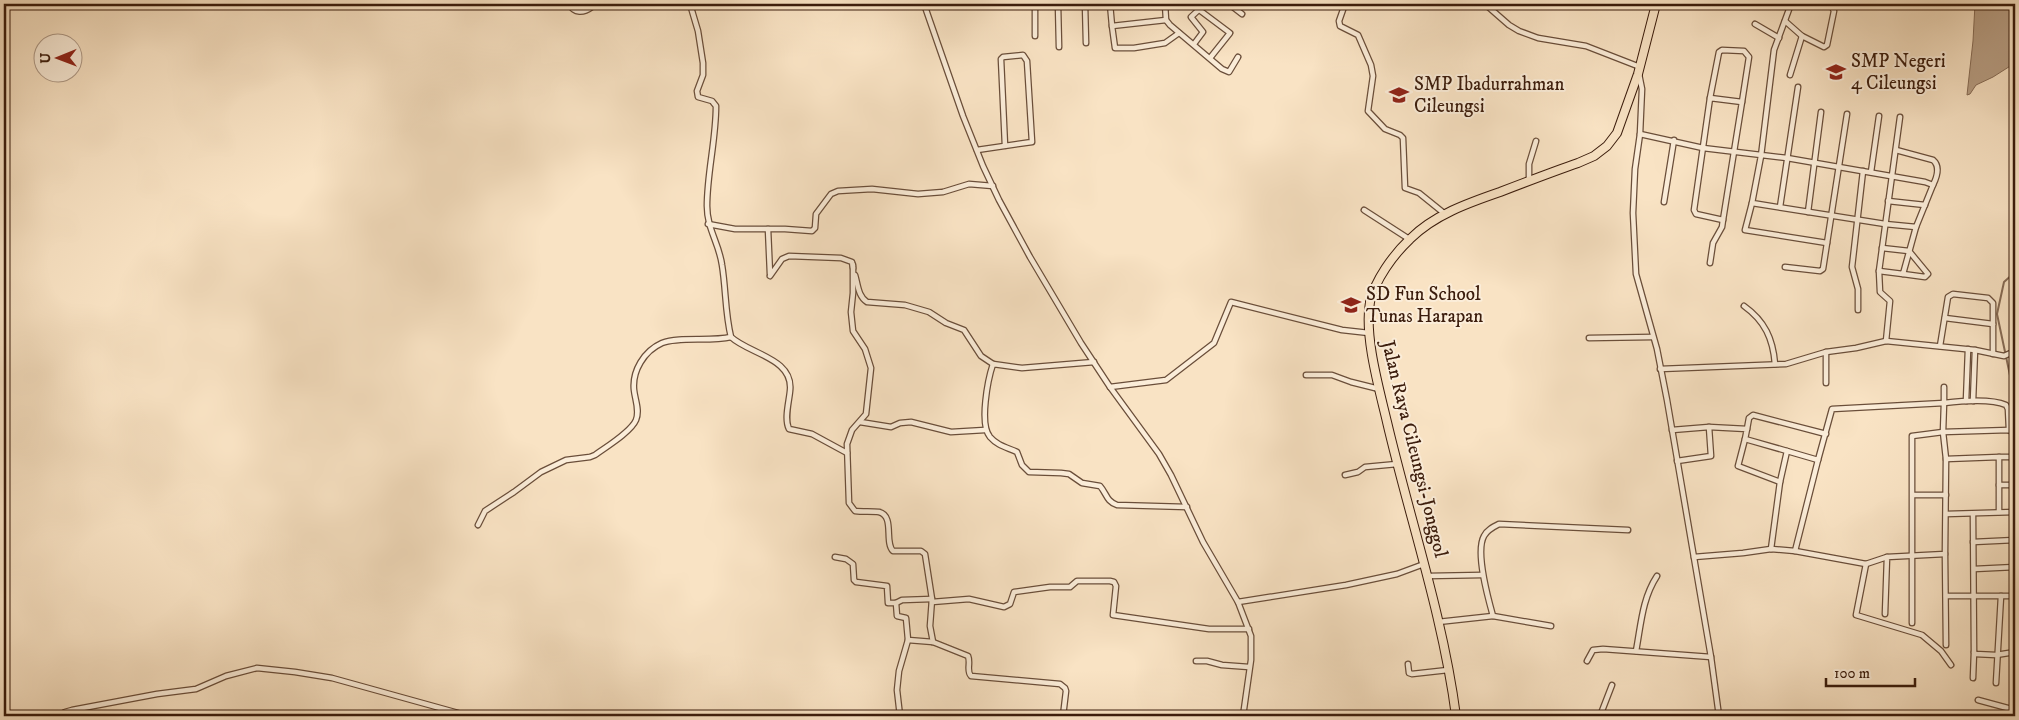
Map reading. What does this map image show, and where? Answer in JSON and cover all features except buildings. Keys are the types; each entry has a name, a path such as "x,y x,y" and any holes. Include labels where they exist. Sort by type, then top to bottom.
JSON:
{"main road":[{"name":"Jalan Raya Cileungsi-Jonggol","path":"1456,716 1449,670 1428,576 1397,464 1379,389 1369,333 1372,296 1382,275 1418,231 1458,208 1578,164 1594,156 1607,146 1616,134 1639,70 1656,4"}],"street":[{"path":"569,4 572,9 578,12 587,10 592,7 592,4"},
{"path":"690,4 698,31 703,63 703,75 697,94 698,97 712,101 716,106 707,206 708,224 721,257 727,319 731,337"},
{"path":"924,4 947,72 993,186 1034,264 1094,362 1159,454 1203,542 1238,602 1249,629 1251,645 1243,716"},
{"path":"1035,4 1035,36"},
{"path":"1058,4 1059,47"},
{"path":"1085,4 1086,43"},
{"path":"1110,4 1117,49 1165,43 1179,33"},
{"path":"1165,4 1166,20 1179,33 1228,72 1238,57"},
{"path":"1194,44 1203,32 1191,18 1205,4"},
{"path":"1230,4 1242,14"},
{"path":"1345,4 1339,21 1340,26 1358,35 1372,70 1368,111 1385,129 1403,138 1405,188 1419,193 1446,214"},
{"path":"1486,4 1509,25 1520,31 1538,38 1586,46 1639,70 1642,89 1640,134 1635,169 1634,250 1640,290 1653,337 1672,430 1711,657 1719,716"},
{"path":"1791,4 1774,50 1761,156 1745,229 1747,231 1827,243"},
{"path":"1784,21 1802,36 1824,47 1827,45 1834,16 1832,7 1826,4"},
{"path":"1198,9 1230,33 1210,58"},
{"path":"1112,26 1166,20"},
{"path":"1755,24 1779,38"},
{"path":"1790,75 1802,36"},
{"path":"1710,263 1715,236 1721,228 1742,102 1749,57 1744,51 1722,50 1719,52 1710,98 1694,210 1696,214 1722,220"},
{"path":"977,150 1005,146 1032,142 1027,60 1023,56 1003,57 1001,59 1005,146"},
{"path":"1780,207 1798,87"},
{"path":"1710,98 1742,102"},
{"path":"1808,212 1821,112"},
{"path":"1785,267 1820,271 1822,269 1847,114"},
{"path":"1871,172 1879,116"},
{"path":"1886,341 1890,301 1880,292 1879,271 1900,118"},
{"path":"1640,134 1674,140 1703,148 1787,158 1863,170 1933,185"},
{"path":"1664,202 1674,140"},
{"path":"1528,181 1529,164 1536,141"},
{"path":"1896,150 1933,160 1938,165 1936,178 1916,227 1903,274"},
{"path":"1858,310 1858,289 1852,267 1863,170"},
{"path":"708,224 734,229 812,231 815,228 816,214 831,194 844,190 872,189 918,194 943,192 969,184 993,186"},
{"path":"1888,201 1925,206"},
{"path":"1752,203 1885,224 1916,227"},
{"path":"1364,210 1409,240"},
{"path":"768,229 770,276 782,259 789,256 841,258 852,262 858,290 863,299 872,303 905,305 929,312 946,323 964,330 982,356 993,364 1022,368 1094,362"},
{"path":"1879,271 1928,276 1928,272 1909,251 1882,248"},
{"path":"853,265 851,312 853,331 865,349 871,368 867,410 860,422 852,430 847,444 849,503 855,511 880,512 884,515 888,524 889,546 893,551 921,551 925,554 932,600 930,626 933,642"},
{"path":"1940,346 1948,297 1952,294 1962,295 1991,300 1993,354"},
{"path":"1110,387 1166,380 1214,343 1231,302 1333,328 1369,333"},
{"path":"1744,306 1756,315 1768,330 1774,350 1775,364"},
{"path":"1945,318 1993,324"},
{"path":"478,525 485,511 540,472 566,460 595,455 634,424 637,414 634,390 635,376 644,357 656,347 669,341 731,337 766,356 787,373 790,382 787,421 789,429 812,434 847,453"},
{"path":"1589,338 1653,337"},
{"path":"1660,369 1786,364 1826,352 1886,341 1968,349 2004,356 2013,352"},
{"path":"1966,401 1968,349"},
{"path":"1973,401 1975,350"},
{"path":"1826,352 1826,383"},
{"path":"993,364 988,385 984,418 985,430 998,445 1017,452 1022,465 1028,472 1069,474 1082,483 1100,486 1108,500 1117,505 1187,507"},
{"path":"1306,375 1332,375 1379,389"},
{"path":"1944,387 1946,645"},
{"path":"1796,551 1832,409 1966,401 1999,403 2006,405 2008,409 2009,430"},
{"path":"1780,482 1738,466 1749,418 1753,415 1826,434"},
{"path":"860,422 891,427 900,423 911,422 951,432 985,430"},
{"path":"1672,430 1709,427 1746,428"},
{"path":"1677,461 1711,456 1709,427"},
{"path":"1912,623 1912,436 1943,432 2009,430 2015,434"},
{"path":"1744,439 1818,460"},
{"path":"1771,549 1780,482 1787,451"},
{"path":"1999,457 1999,512"},
{"path":"1946,459 2015,457"},
{"path":"1345,475 1358,472 1365,467 1397,464"},
{"path":"1999,485 2015,485"},
{"path":"1913,494 1946,495"},
{"path":"1946,514 2015,512"},
{"path":"1973,514 1973,678"},
{"path":"1493,616 1482,575 1482,538 1493,527 1499,524 1628,530"},
{"path":"1973,542 2015,540"},
{"path":"1694,557 1743,554 1771,549 1796,551 1866,564 1887,557 1913,554 1945,554"},
{"path":"835,557 846,559 852,564 854,580 856,582 886,585 888,588 888,602 969,599 1004,607 1010,604 1014,592 1056,586 1070,587 1077,581 1110,581 1114,582 1116,586 1113,615 1209,629 1249,629"},
{"path":"1885,614 1887,557"},
{"path":"1238,602 1361,582 1397,574 1425,564"},
{"path":"1866,564 1856,615 1922,635 1941,651 1951,665"},
{"path":"1974,569 2015,567"},
{"path":"1428,576 1482,575"},
{"path":"1636,651 1645,599 1657,576"},
{"path":"1946,596 2015,596"},
{"path":"1996,683 2000,596"},
{"path":"896,603 897,616 906,618 908,640 898,671 897,690 900,716"},
{"path":"1438,622 1493,616 1551,626"},
{"path":"908,640 933,642 968,656 971,676 1063,686 1066,695 1063,716"},
{"path":"1587,661 1593,650 1612,649 1711,657"},
{"path":"1974,652 1975,654 1996,655 2015,652"},
{"path":"1196,661 1207,661 1222,666 1249,667"},
{"path":"1408,664 1410,674 1449,670"},
{"path":"59,716 72,710 200,688 226,676 250,669 295,672 365,686 469,716"},
{"path":"1600,716 1612,685"},
{"path":"1978,700 2015,710"}],"shaded area":[{"path":"1975,4 2015,4 2015,63 1976,85 1970,94 1967,95 1973,41"}],"waterway":[{"path":"2015,201 2015,221"},
{"path":"2015,267 2014,273 2004,282 1997,314 2015,399"}],"place":[{"name":"SMP Negeri 4 Cileungsi","path":"1836,72"},
{"name":"SMP Ibadurrahman Cileungsi","path":"1399,95"},
{"name":"SD Fun School Tunas Harapan","path":"1351,305"}]}
